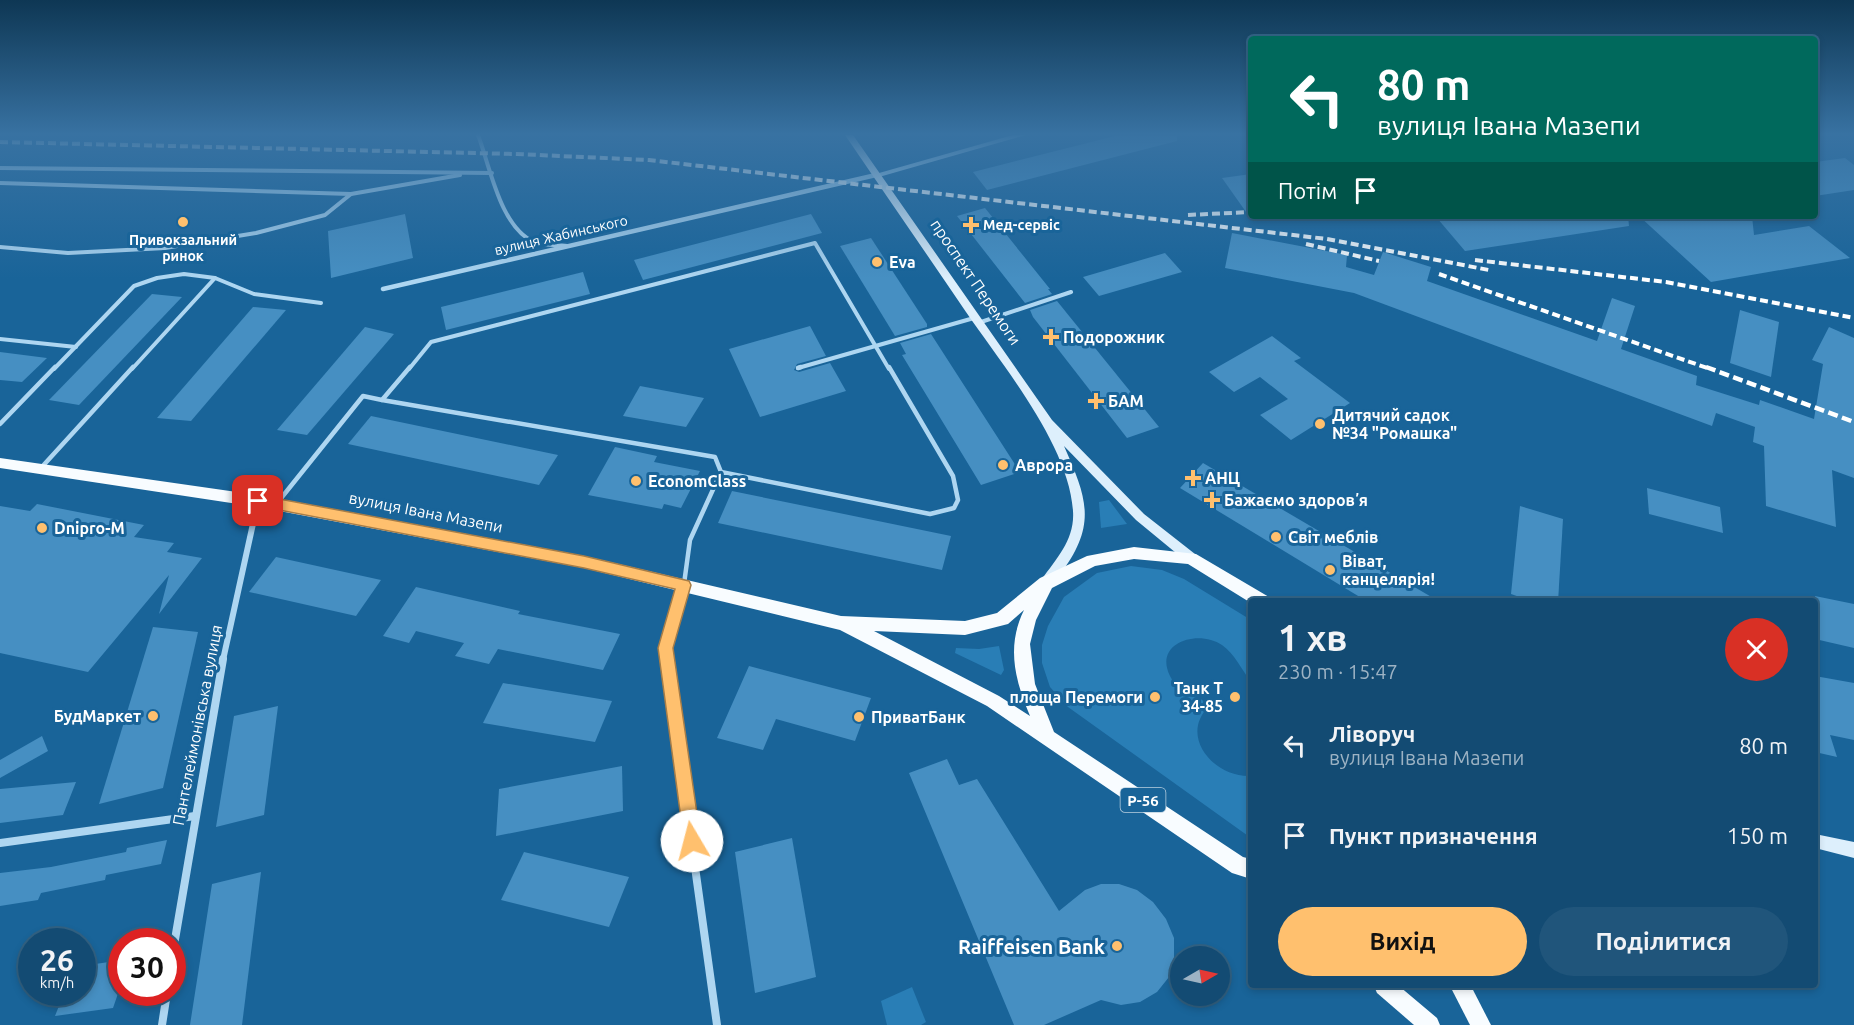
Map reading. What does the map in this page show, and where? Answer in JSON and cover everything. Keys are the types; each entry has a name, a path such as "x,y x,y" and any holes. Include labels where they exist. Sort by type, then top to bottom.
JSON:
{"main road":[{"name":"проспект Перемоги","path":"881,183 1048,423 1140,517 1191,558"},
{"name":"проспект Перемоги","path":"1046,583 1075,541 1080,521 1078,498 1048,423"},
{"name":"вулиця Івана Мазепи","path":"0,463 276,504 584,562 841,623 965,627 1002,619 1046,583"},
{"name":"Р-56","path":"1046,583 1092,560 1114,555 1159,553 1191,558 1256,598"},
{"path":"1046,583 1024,631 1022,657 1024,680 1046,734"},
{"name":"вулиця Івана Мазепи","path":"841,623 993,701 1046,734"},
{"name":"Р-56","path":"1046,734 1247,870"},
{"path":"1818,842 1854,850"},
{"path":"1386,988 1430,1025"},
{"path":"1461,988 1481,1025"}],"street":[{"name":"вулиця Жабинського","path":"383,289 843,183"},
{"name":"Пантелеймонівська вулиця","path":"177,928 195,816 243,559 258,501"},
{"path":"684,585 665,648 717,1025"},
{"path":"0,843 195,816"},
{"path":"162,1025 165,1006"}],"lane":[{"path":"0,183 351,194 413,183"},
{"path":"496,183 513,224 534,242 573,246"},
{"path":"0,247 68,253 165,248 256,233 325,215 351,194"},
{"path":"382,400 431,342 815,243 953,476 958,500 954,508 930,514 721,472"},
{"path":"0,424 134,286 158,278 184,274 214,278 254,294 321,303"},
{"path":"40,469 214,278"},
{"path":"798,368 1071,292"},
{"path":"0,339 76,347"},
{"path":"276,504 363,396 715,457 721,472 690,540 684,585"}],"shaded area":[{"path":"1109,500 1127,524 1101,528 1099,502"},
{"name":"площа Перемоги","path":"1131,566 1162,570 1184,579 1248,618 1248,677 1230,652 1222,645 1202,638 1181,642 1173,647 1166,664 1170,676 1178,686 1200,698 1209,706 1200,718 1197,730 1199,742 1205,753 1225,770 1248,776 1248,836 1068,707 1050,687 1042,663 1042,645 1048,626 1064,597 1097,573"},
{"path":"999,646 1004,670 1001,675 955,653 956,648 979,649"},
{"path":"912,987 926,1022 921,1025 887,1025 881,1001"}],"building":[{"path":"981,183 1015,183 987,190"},
{"path":"1225,183 1248,183 1248,215"},
{"path":"1818,183 1854,183 1854,190 1818,196"},
{"path":"985,208 1052,294 1025,303 957,216"},
{"path":"405,214 413,258 331,278 328,231"},
{"path":"811,214 822,233 643,280 634,260"},
{"path":"1438,219 1628,219 1629,226 1465,251"},
{"path":"1642,219 1752,219 1754,235 1809,226 1850,258 1711,282"},
{"path":"1232,233 1347,255 1346,267 1374,275 1383,252 1431,267 1427,281 1597,341 1612,298 1635,306 1621,349 1697,376 1696,385 1759,405 1760,400 1814,419 1823,364 1812,360 1829,327 1854,338 1854,478 1832,470 1836,527 1766,506 1764,446 1753,442 1755,427 1716,413 1712,426 1354,293 1225,268"},
{"path":"871,238 927,327 895,336 840,246"},
{"path":"1165,253 1182,272 1099,296 1083,277"},
{"path":"583,272 590,294 446,330 441,307"},
{"path":"152,294 182,297 79,405 49,400"},
{"path":"1057,301 1159,427 1127,438 1033,317 1030,310"},
{"path":"253,307 286,310 191,421 157,418"},
{"path":"1740,310 1779,322 1771,377 1730,363"},
{"path":"810,326 826,356 797,364 794,370 799,372 830,363 846,391 760,417 729,349"},
{"path":"365,327 394,334 307,435 277,430"},
{"path":"931,334 1020,472 981,485 902,355 906,354 900,343"},
{"path":"1272,336 1301,358 1294,361 1350,403 1291,440 1260,415 1288,399 1260,377 1234,392 1209,372"},
{"path":"0,352 47,358 22,382 0,380"},
{"path":"640,386 704,398 686,427 623,416"},
{"path":"371,416 558,455 539,485 348,444"},
{"name":"EconomClass","path":"615,447 657,456 654,462 700,471 681,508 664,504 662,509 588,495"},
{"path":"1203,463 1433,598 1361,598 1180,488"},
{"path":"1647,488 1720,507 1723,533 1649,514"},
{"path":"732,491 951,536 942,570 718,523"},
{"path":"37,504 144,525 134,537 174,543 167,552 202,558 159,614 169,575 88,672 0,653 0,506 30,511"},
{"path":"1520,506 1563,519 1558,598 1522,598 1511,594"},
{"path":"276,557 381,580 356,616 249,592"},
{"path":"416,587 520,611 518,614 620,634 603,670 498,649 489,664 455,656 464,643 416,631 409,643 383,636"},
{"path":"1815,596 1854,604 1854,648 1818,640 1818,598"},
{"name":"БудМаркет","path":"153,627 198,632 163,788 99,804"},
{"path":"749,666 871,698 855,741 776,719 763,750 717,738"},
{"path":"1818,677 1854,683 1854,740 1830,735 1837,757 1818,753"},
{"path":"503,683 612,701 595,742 483,723"},
{"path":"278,706 264,815 216,827 234,716"},
{"path":"42,736 48,751 0,778 0,760"},
{"path":"947,759 959,785 977,779 1059,911 1085,890 1101,884 1119,884 1137,890 1153,902 1166,919 1174,938 1174,946 1170,946 1169,977 1157,992 1140,1002 1121,1005 1101,1000 1044,1025 1014,1025 909,773"},
{"path":"622,766 623,811 496,836 499,789"},
{"path":"76,782 63,815 0,823 0,789"},
{"path":"792,838 816,977 755,993 735,852"},
{"path":"167,840 161,864 106,875 105,880 41,893 38,900 0,906 0,873 51,867 126,852 127,848"},
{"path":"524,852 629,877 609,927 501,900"},
{"path":"261,872 242,1025 190,1025 212,884"},
{"path":"108,962 108,1006 114,1006 113,1008 55,1016 59,1006 96,1006 96,964"}],"railway":[{"path":"845,183 1327,239 1489,270"},
{"path":"1188,215 1248,212"},
{"path":"1306,244 1379,261"},
{"path":"1475,260 1666,282 1854,318"},
{"path":"1439,274 1710,369"},
{"path":"1706,367 1854,422"}],"place":[{"name":"Привокзальний ринок","path":"183,222"},
{"name":"Мед-сервіс","path":"971,225"},
{"name":"Eva","path":"877,262"},
{"name":"Подорожник","path":"1051,337"},
{"name":"БАМ","path":"1096,401"},
{"name":"Дитячий садок №34 \"Ромашка\"","path":"1320,424"},
{"name":"Аврора","path":"1003,465"},
{"name":"АНЦ","path":"1193,478"},
{"name":"EconomClass","path":"636,481"},
{"name":"Бажаємо здоровʼя","path":"1212,500"},
{"name":"Dnipro-M","path":"42,528"},
{"name":"Світ меблів","path":"1276,537"},
{"name":"Віват, канцелярія!","path":"1330,570"},
{"name":"площа Перемоги","path":"1155,697"},
{"name":"Танк Т 34-85","path":"1235,697"},
{"name":"БудМаркет","path":"153,716"},
{"name":"ПриватБанк","path":"859,717"},
{"name":"Raiffeisen Bank","path":"1117,946"}],"route":[{"path":"258,501 584,562 684,585 665,648 692,841"}]}
